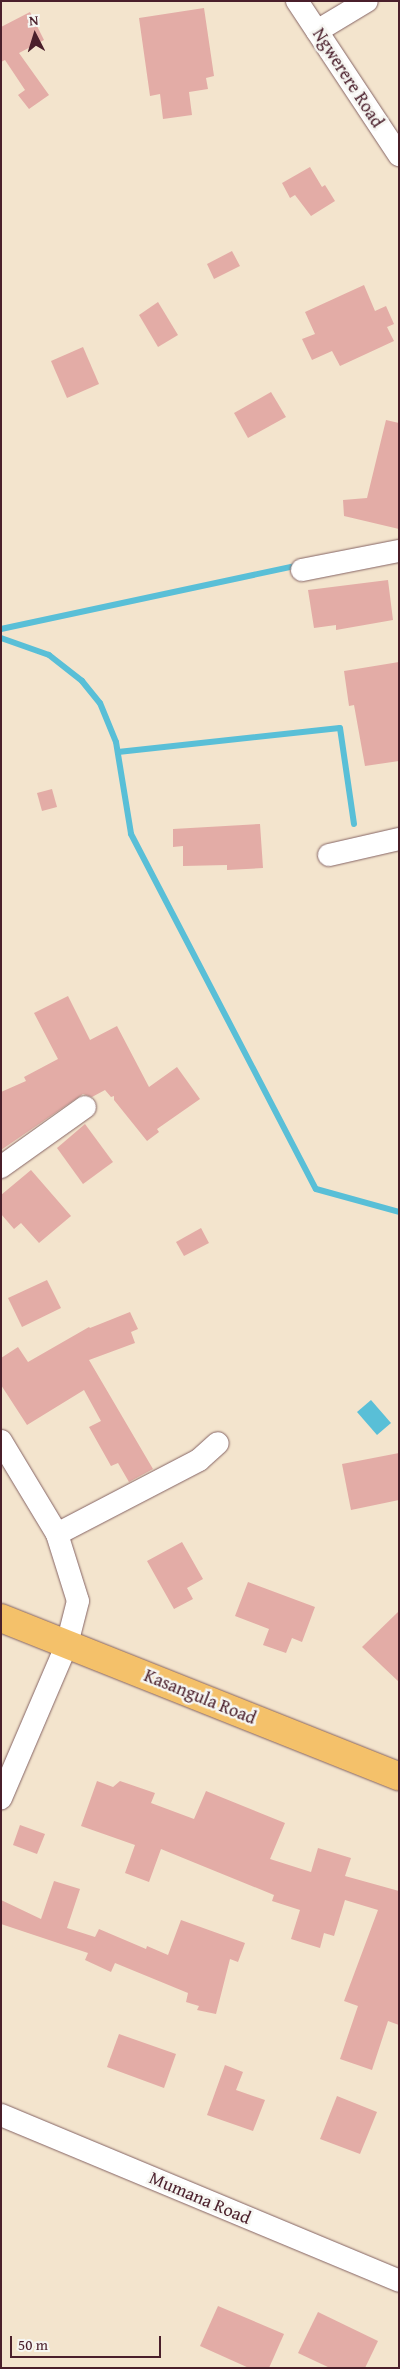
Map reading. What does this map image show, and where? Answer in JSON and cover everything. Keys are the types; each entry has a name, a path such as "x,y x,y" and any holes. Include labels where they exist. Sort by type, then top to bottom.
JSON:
{"main road":[{"name":"Kasangula Road","path":"1,1618 399,1776"}],"street":[{"name":"Ngwerere Road","path":"297,1 399,155"},
{"path":"317,30 367,1"},
{"path":"302,570 399,551"},
{"path":"329,855 399,839"},
{"path":"1,1167 85,1107"},
{"path":"1,1441 57,1534 78,1601 67,1644 1,1798"},
{"path":"57,1534 198,1460 218,1443"},
{"name":"Mumana Road","path":"1,2115 399,2280"}],"water":[{"path":"371,1400 391,1423 377,1435 357,1412"}],"building":[{"path":"204,8 214,76 206,78 208,89 189,92 192,115 163,119 160,94 150,96 139,18"},
{"path":"30,12 44,40 19,53 49,95 29,109 18,95 25,90 5,60 1,62 1,27"},
{"path":"310,167 322,187 325,185 335,201 311,216 295,195 290,198 282,183"},
{"path":"232,251 240,266 214,279 207,264"},
{"path":"364,285 375,311 386,306 394,324 387,327 394,341 340,366 332,351 312,360 302,339 315,334 305,312"},
{"path":"158,302 178,335 158,347 139,315"},
{"path":"83,347 99,384 67,398 51,361"},
{"path":"271,392 286,417 248,438 234,413"},
{"path":"386,420 399,423 399,529 344,516 343,500 367,498"},
{"path":"388,580 393,620 336,630 336,625 314,628 308,590"},
{"path":"399,662 399,761 365,766 354,705 349,706 344,671"},
{"path":"52,789 57,807 42,811 37,793"},
{"path":"260,824 263,868 227,870 227,865 183,866 183,846 173,847 173,829"},
{"path":"68,996 90,1040 117,1026 149,1087 177,1067 200,1099 157,1129 159,1132 147,1141 114,1100 114,1096 111,1097 105,1090 92,1097 83,1094 1,1150 1,1092 26,1081 24,1077 58,1059 34,1013"},
{"path":"85,1124 113,1162 83,1184 57,1148"},
{"path":"31,1170 71,1216 39,1243 21,1223 14,1229 1,1214 1,1195"},
{"path":"201,1228 209,1243 184,1256 176,1242"},
{"path":"47,1280 61,1308 22,1327 8,1298"},
{"path":"130,1312 138,1329 131,1332 135,1343 89,1360 153,1469 129,1482 118,1463 111,1466 89,1427 101,1421 84,1390 27,1425 1,1385 1,1358 18,1347 28,1362 89,1327"},
{"path":"399,1453 399,1500 351,1510 342,1464"},
{"path":"182,1542 203,1579 187,1588 193,1599 174,1609 147,1561"},
{"path":"248,1582 315,1607 302,1642 292,1638 286,1653 263,1645 269,1629 235,1616"},
{"path":"399,1611 399,1682 362,1647"},
{"path":"97,1781 113,1787 120,1781 155,1793 151,1803 194,1819 206,1791 285,1823 270,1859 311,1872 318,1848 351,1858 345,1876 399,1891 399,2025 388,2021 372,2070 340,2059 358,2006 344,2001 378,1910 345,1900 334,1936 324,1933 320,1948 291,1939 300,1910 272,1901 274,1895 161,1849 149,1882 125,1873 135,1845 81,1826"},
{"path":"20,1825 45,1834 37,1854 13,1845"},
{"path":"54,1881 80,1889 67,1928 95,1937 99,1929 146,1949 147,1946 168,1955 181,1920 245,1943 238,1962 230,1959 216,2014 197,2010 199,2006 186,2002 188,1993 115,1963 111,1972 85,1960 88,1953 1,1924 1,1900 41,1919"},
{"path":"119,2034 176,2054 164,2088 107,2067"},
{"path":"225,2065 243,2072 236,2090 265,2100 253,2131 207,2115"},
{"path":"337,2096 377,2112 360,2154 320,2139"},
{"path":"218,2306 284,2334 269,2368 249,2368 200,2346"},
{"path":"318,2312 378,2341 365,2368 330,2368 298,2353"}],"waterway":[{"path":"1,629 299,565"},
{"path":"1,638 49,655 82,681 100,703 116,742 131,834 316,1189 399,1212"},
{"path":"118,752 340,728 354,824"}]}
